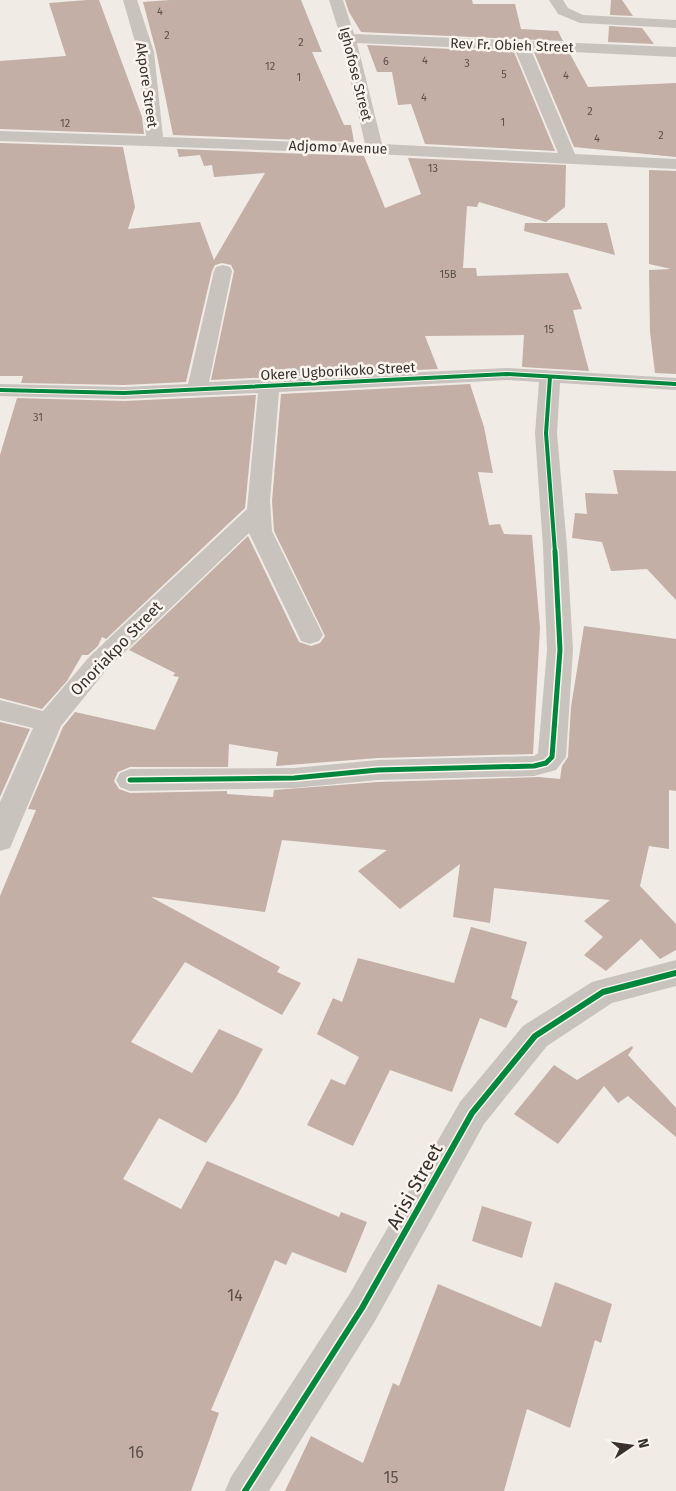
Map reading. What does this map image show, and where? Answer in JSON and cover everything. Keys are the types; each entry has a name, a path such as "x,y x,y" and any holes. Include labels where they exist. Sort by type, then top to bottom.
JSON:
{"street":[{"name":"Akpore Street","path":"130,0 146,52 155,141"},
{"name":"Ighofose Street","path":"336,0 348,38 374,148"},
{"path":"556,0 564,10 580,19 676,24"},
{"name":"Rev Fr. Obieh Street","path":"348,38 676,52"},
{"path":"521,45 569,159"},
{"name":"Adjomo Avenue","path":"0,136 374,148 676,164"},
{"path":"196,389 222,271"},
{"name":"Okere Ugborikoko Street","path":"0,390 124,393 507,374 676,384"},
{"path":"130,780 294,778 378,770 534,766 546,763 552,757 560,650 555,547 546,433 550,377"},
{"path":"269,386 259,512 260,531 310,635"},
{"name":"Onoriakpo Street","path":"0,840 17,795 49,722 99,662 164,599 259,512"},
{"path":"0,710 49,722"},
{"name":"Arisi Street","path":"245,1491 362,1308 472,1113 535,1036 603,992 676,973"}],"building":[{"path":"99,0 142,117 144,134 0,129 0,61 66,56 49,3"},
{"path":"170,0 301,0 322,52 312,52 344,125 351,125 354,142 173,135 156,51 143,2"},
{"path":"345,0 472,0 473,4 515,4 521,29 558,31 563,41 361,32 349,12"},
{"path":"611,0 622,0 633,16 610,15"},
{"path":"609,26 642,28 654,44 608,42"},
{"path":"367,45 514,52 555,151 425,144 411,104 398,105 392,72 377,72"},
{"path":"534,52 570,54 588,87 676,83 676,157 574,147"},
{"path":"0,143 123,147 135,207 128,229 200,222 214,260 265,173 214,177 212,165 204,166 200,155 179,157 177,149 364,156 385,208 421,194 408,158 566,165 565,207 546,222 479,202 477,207 467,206 463,268 476,268 477,276 568,273 582,309 573,310 589,371 522,367 524,335 425,336 438,369 211,380 234,271 231,265 222,263 215,265 212,271 186,382 124,385 21,383 23,376 0,376"},
{"path":"649,170 676,171 676,374 655,373 650,332 649,270 671,269 649,264"},
{"path":"525,223 607,223 615,255 524,231"},
{"path":"470,384 484,427 493,473 478,472 489,525 500,524 504,534 532,535 540,628 533,754 378,758 276,766 278,752 229,744 228,767 130,767 118,772 114,781 119,789 130,793 227,791 227,794 273,797 274,790 378,782 539,777 560,779 562,766 568,757 571,707 584,626 676,639 676,791 669,790 669,849 649,846 640,886 676,924 676,950 660,959 641,939 606,971 584,955 603,937 584,921 610,900 494,888 490,923 453,917 460,864 400,909 358,871 387,850 282,840 265,912 151,897 280,967 277,972 301,983 282,1015 185,962 131,1042 192,1073 219,1029 263,1049 237,1096 206,1143 159,1118 123,1179 181,1209 207,1161 339,1217 341,1212 367,1222 346,1273 292,1252 286,1265 275,1260 211,1410 219,1413 191,1491 0,1491 0,896 36,810 28,809 63,727 75,712 155,730 179,677 173,676 175,673 129,650 248,536 299,642 311,646 320,643 325,636 274,531 272,501 281,394"},
{"path":"256,395 245,508 106,639 102,637 98,646 88,655 82,655 67,681 42,709 0,698 0,455 17,398 124,401"},
{"path":"613,470 676,471 676,600 647,569 611,571 602,542 572,538 575,513 587,514 585,493 618,494"},
{"path":"0,722 30,729 0,797"},
{"path":"471,927 527,942 511,998 518,1001 506,1028 480,1018 452,1092 390,1070 353,1146 307,1125 331,1079 345,1085 359,1057 317,1034 333,998 342,1002 358,958 454,983"},
{"path":"632,1046 633,1048 628,1055 676,1108 676,1137 628,1096 618,1103 604,1086 558,1144 514,1114 554,1065 577,1080"},
{"path":"482,1206 532,1222 522,1258 472,1241"},
{"path":"555,1282 612,1304 601,1343 595,1340 570,1428 527,1409 504,1491 285,1491 311,1436 363,1463 393,1383 399,1386 438,1284 541,1327"}],"cycle path":[{"path":"0,390 124,393 507,374 676,384"},
{"path":"130,780 294,778 378,770 534,766 546,763 552,757 560,650 555,547 546,433 550,377"},
{"path":"245,1491 362,1308 472,1113 535,1036 603,992 676,973"}]}
